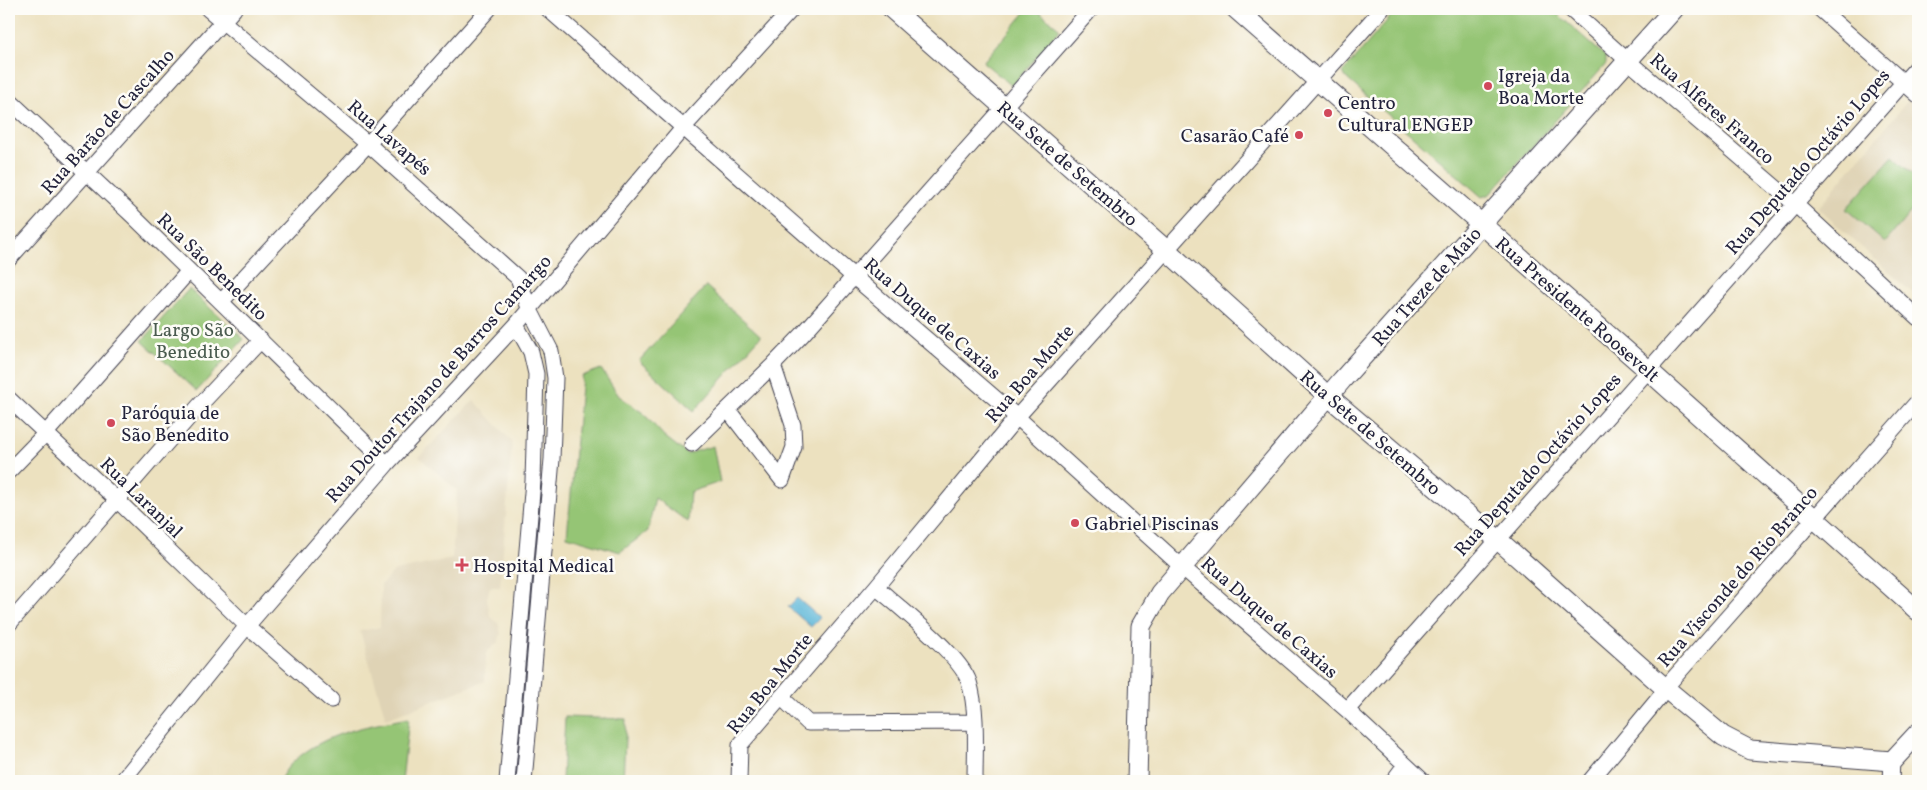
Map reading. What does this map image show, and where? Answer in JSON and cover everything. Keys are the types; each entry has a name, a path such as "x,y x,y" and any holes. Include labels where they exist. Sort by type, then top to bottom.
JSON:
{"main road":[{"name":"Rua Sete de Setembro","path":"892,9 1166,250 1328,396 1723,736 1750,750 1892,761"},
{"name":"Rua Presidente Roosevelt","path":"1236,9 1648,370 1918,611"},
{"name":"Rua Treze de Maio","path":"1137,781 1141,626 1160,593 1328,396 1674,9"},
{"path":"1892,761 1918,733"}],"street":[{"name":"Rua Lavapés","path":"208,9 368,144 518,278 529,308 551,351 555,378 552,460 524,781"},
{"name":"Rua Barão de Cascalho","path":"9,260 234,9"},
{"path":"221,302 368,144 489,9"},
{"name":"Rua Duque de Caxias","path":"548,9 1017,417 1182,566 1347,710 1423,781"},
{"name":"Rua Doutor Trajano de Barros Camargo","path":"122,781 247,626 388,464 516,325 684,127 792,9"},
{"path":"692,444 802,335 1091,9"},
{"name":"Rua Boa Morte","path":"739,781 740,745 1017,417 1382,9"},
{"name":"Rua Alferes Franco","path":"1570,9 1796,205 1918,318"},
{"path":"1820,9 1918,95"},
{"name":"Rua Deputado Octávio Lopes","path":"1347,710 1918,66"},
{"name":"Rua São Benedito","path":"9,100 388,464"},
{"path":"9,471 45,434 189,271"},
{"path":"508,781 533,481 536,374 531,352 516,325"},
{"path":"9,624 198,407 261,340"},
{"path":"728,410 782,480 794,447 792,425 773,365"},
{"name":"Rua Laranjal","path":"9,399 247,626 331,700"},
{"name":"Rua Visconde do Rio Branco","path":"1590,781 1659,698 1665,688 1918,401"},
{"path":"876,586 956,659 969,681 975,722 975,781"},
{"path":"781,697 808,723 975,722"},
{"path":"1891,781 1892,761"},
{"path":"1393,781 1405,766"}],"shaded area":[{"path":"1910,98 1918,106 1918,298 1818,208"},
{"name":"Hospital Medical","path":"474,400 512,442 500,587 490,587 487,598 490,616 498,623 501,634 498,642 486,653 485,681 386,719 360,631 380,627 381,585 394,571 452,559 457,490 419,457"}],"green space":[{"path":"1028,9 1036,9 1060,29 1012,86 983,62"},
{"path":"1397,9 1552,9 1606,57 1606,64 1490,194 1482,197 1346,78 1343,72"},
{"path":"1893,156 1918,179 1918,203 1885,243 1846,209"},
{"path":"706,286 761,336 694,411 639,361"},
{"name":"Largo São Benedito","path":"189,289 244,339 197,391 142,341"},
{"path":"601,369 619,396 643,413 664,436 687,454 713,446 720,482 690,492 688,522 655,498 648,531 620,552 567,536 582,376"},
{"path":"565,717 626,719 623,781 562,781"},
{"path":"409,718 402,781 279,781 291,764 306,752 333,737 377,724"}],"water":[{"path":"797,598 820,618 811,627 788,607"}],"place":[{"name":"Igreja da Boa Morte","path":"1488,86"},
{"name":"Centro Cultural ENGEP","path":"1328,113"},
{"name":"Casarão Café","path":"1299,135"},
{"name":"Paróquia de São Benedito","path":"111,423"},
{"name":"Gabriel Piscinas","path":"1075,523"},
{"name":"Hospital Medical","path":"462,565"}]}
